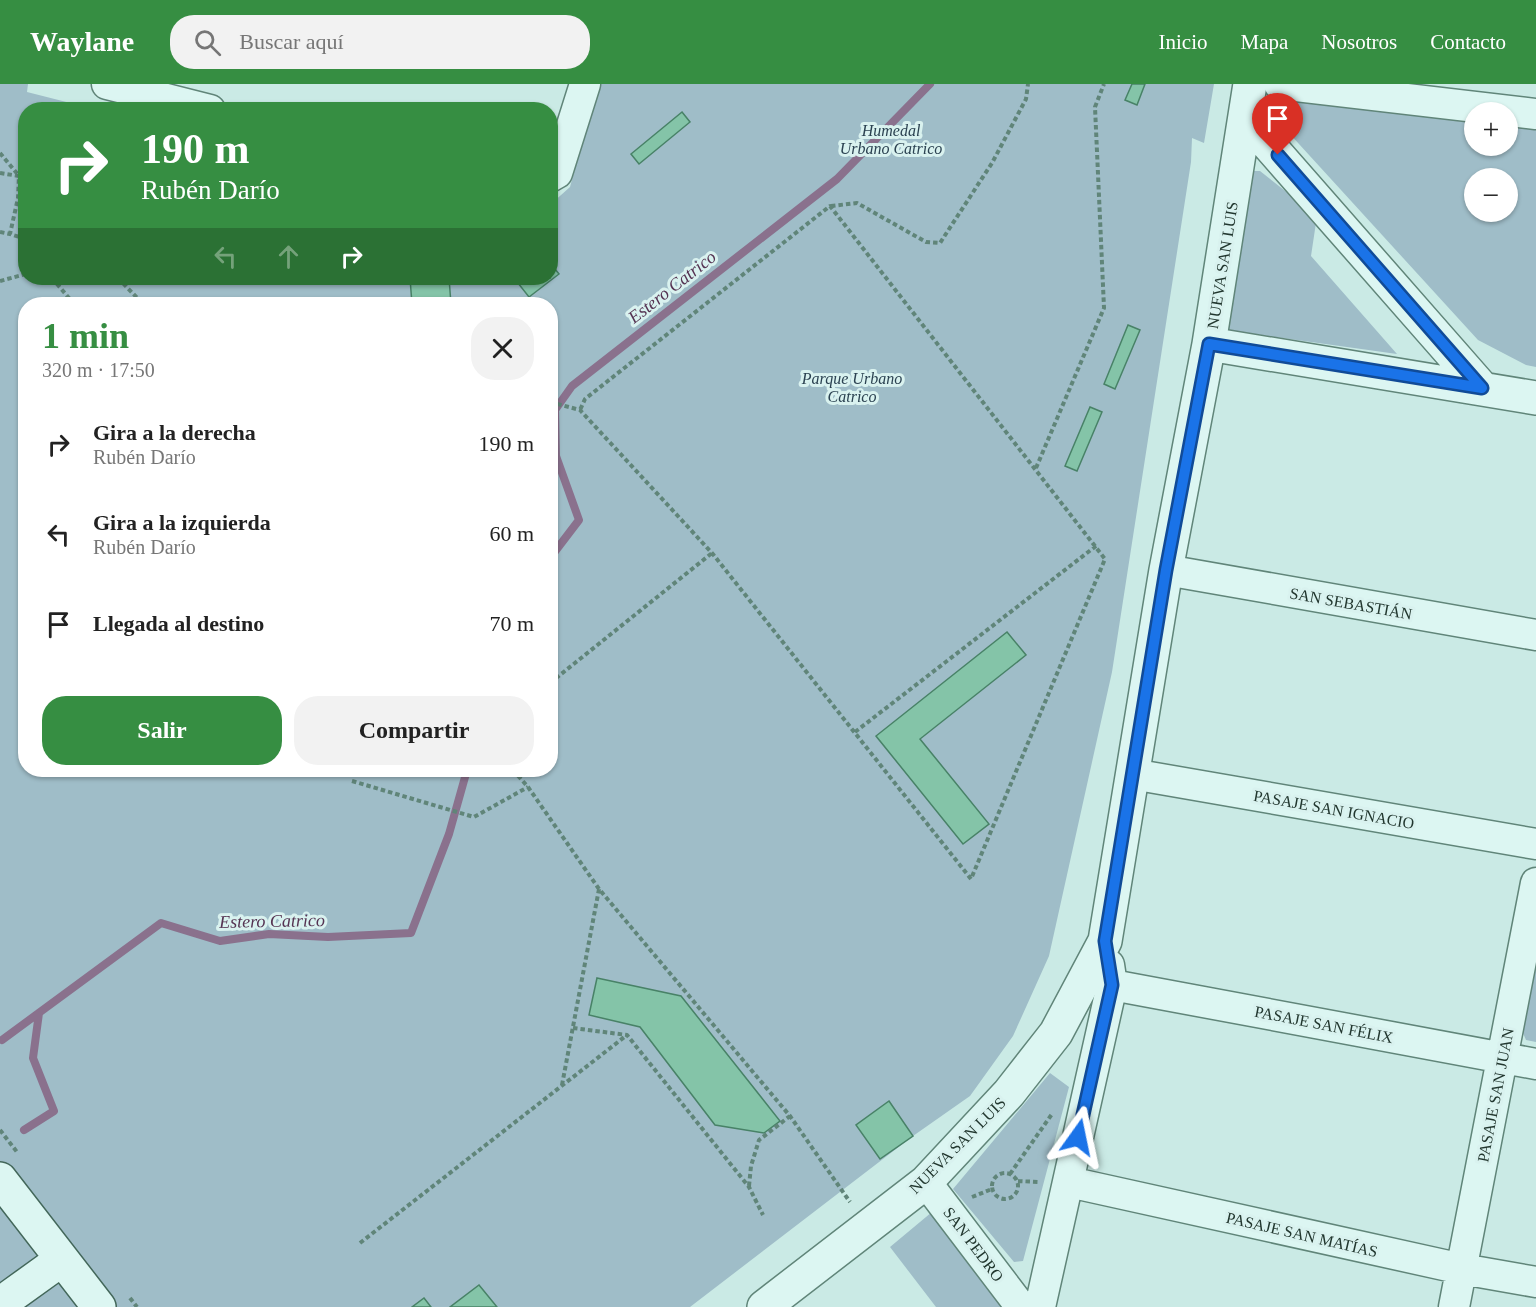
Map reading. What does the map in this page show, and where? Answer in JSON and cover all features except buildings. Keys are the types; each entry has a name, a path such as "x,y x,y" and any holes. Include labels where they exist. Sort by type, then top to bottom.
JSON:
{"street":[{"path":"107,84 178,102"},
{"path":"558,170 585,84"},
{"name":"NUEVA SAN LUIS","path":"1040,1307 1112,985 1105,941 1166,570 1209,344 1250,84"},
{"path":"1279,84 1536,114"},
{"path":"1246,119 1482,388"},
{"path":"1209,344 1536,398"},
{"name":"SAN SEBASTIÁN","path":"1166,570 1536,635"},
{"name":"PASAJE SAN IGNACIO","path":"1132,774 1536,844"},
{"name":"PASAJE SAN JUAN","path":"1454,1307 1536,883"},
{"name":"NUEVA SAN LUIS","path":"764,1307 926,1182 1009,1093 1056,1033 1105,941"},
{"name":"PASAJE SAN FÉLIX","path":"1112,985 1536,1064"},
{"path":"0,1179 99,1307"},
{"name":"SAN PEDRO","path":"926,1182 1021,1307"},
{"name":"PASAJE SAN MATÍAS","path":"1069,1182 1462,1269 1536,1282"},
{"path":"10,1296 61,1260"}],"path":[{"path":"577,410 585,399 830,206 857,203 926,242 940,243 992,163 1026,99 1028,84"},
{"path":"1036,469 1104,308 1095,107 1104,84"},
{"path":"0,153 18,175"},
{"path":"0,173 18,176"},
{"path":"10,234 18,198"},
{"path":"558,404 577,410 712,553 971,879 1106,559 830,206"},
{"path":"0,232 18,236"},
{"path":"0,281 18,276"},
{"path":"58,285 68,297"},
{"path":"125,285 136,297"},
{"path":"855,732 1096,546"},
{"path":"558,677 712,553"},
{"path":"519,777 599,889 790,1116 867,1227"},
{"path":"352,781 474,817 528,787"},
{"path":"562,1085 599,889"},
{"path":"573,1028 627,1035 749,1187 763,1215"},
{"path":"360,1243 627,1035"},
{"path":"1010,1174 1049,1116 1088,1091"},
{"path":"749,1187 751,1166 759,1140 790,1116"},
{"path":"1000,1174 1010,1174 1017,1181 1018,1189 1010,1198 1001,1198 994,1193 993,1180 1000,1174"}],"green space":[{"name":"Parque Urbano Catrico","path":"0,84 28,84 27,92 66,102 18,102 18,285 558,285 558,198 570,187 598,84 1214,84 1204,143 1192,138 1191,162 1112,672 1049,956 1013,1036 970,1096 913,1136 690,1307 0,1307"},
{"path":"1274,95 1464,119 1464,156 1518,156 1518,125 1536,128 1536,367 1526,365 1478,340 1267,109"},
{"path":"1249,171 1260,171 1317,216 1311,256 1397,354 1226,330"},
{"path":"1536,938 1536,1042 1526,1040 1520,1026"},
{"path":"1050,1073 1069,1087 1023,1261 1014,1262 953,1189"},
{"path":"932,1212 1007,1307 936,1307 890,1247"}],"waterway":[{"name":"Estero Catrico","path":"558,406 572,386 837,179 930,84"},
{"name":"Estero Catrico","path":"558,462 579,520 558,548"},
{"name":"Estero Catrico","path":"2,1040 161,923 220,941 269,934 328,937 411,933 449,834 465,777"},
{"path":"24,1130 54,1111 33,1058 39,1013"}],"route":[{"path":"1078,1137 1112,985 1105,941 1166,570 1209,344 1482,388 1278,155"}],"park label":[{"name":"Humedal Urbano Catrico","path":"891,139"}]}
